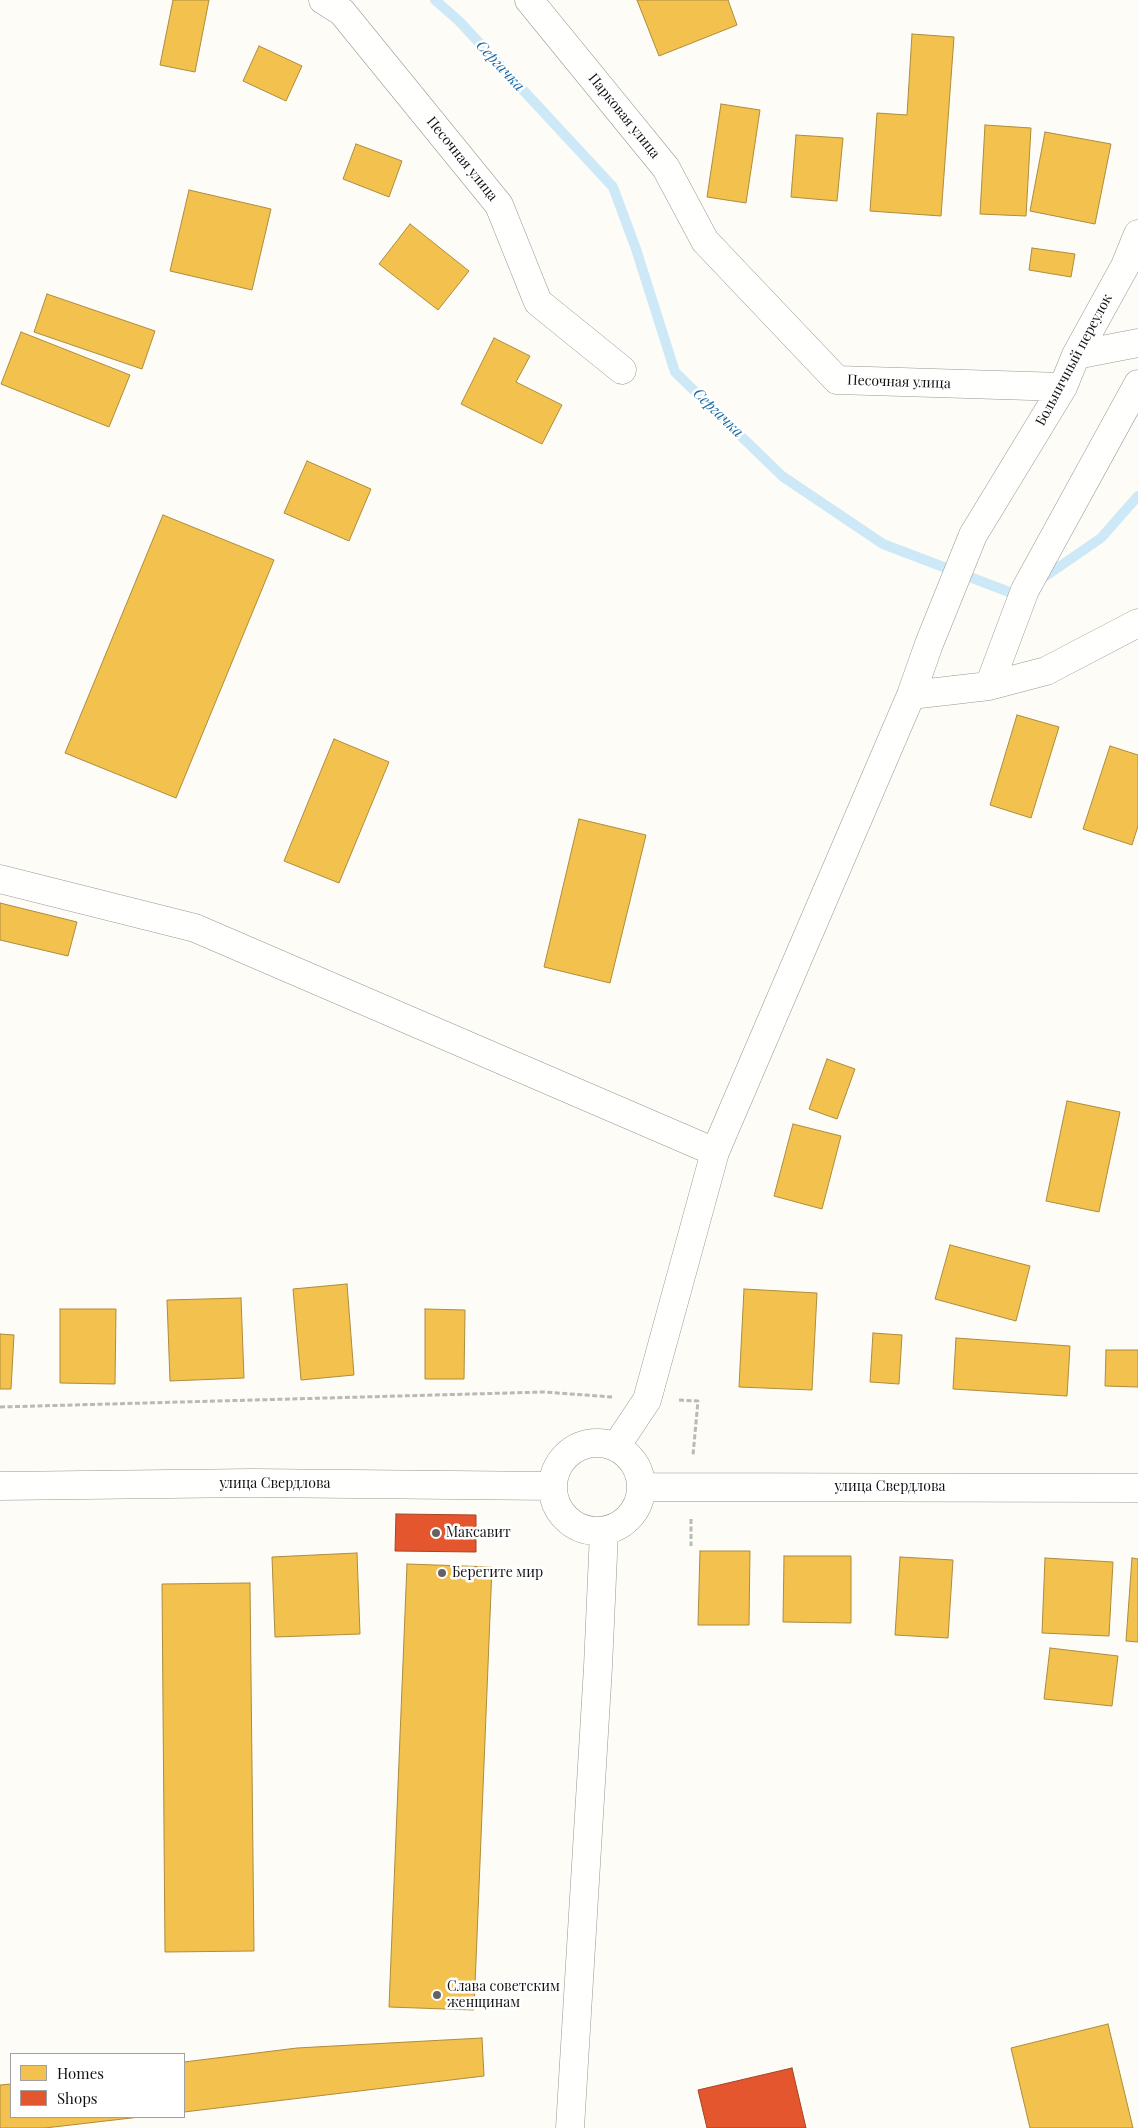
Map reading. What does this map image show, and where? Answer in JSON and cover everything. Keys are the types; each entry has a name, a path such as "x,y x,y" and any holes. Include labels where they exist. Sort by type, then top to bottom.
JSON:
{"street":[{"name":"Песочная улица","path":"323,0 342,12 499,205 538,302 622,370"},
{"name":"Парковая улица","path":"529,0 666,168 705,241"},
{"name":"Больничный переулок","path":"617,1445 647,1400 715,1152 911,695 929,644 973,535 1063,387 1076,356 1124,266 1138,234"},
{"name":"Песочная улица","path":"705,241 837,380 1063,387"},
{"path":"1076,356 1138,343"},
{"path":"989,686 1025,590 1138,384"},
{"path":"911,695 989,686 1046,671 1138,623"},
{"path":"0,879 195,928 715,1152"},
{"path":"587,1442 617,1445 636,1463 643,1487 631,1517 604,1532 578,1528 558,1511 551,1486 562,1458 587,1442"},
{"name":"улица Свердлова","path":"0,1486 253,1483 551,1486"},
{"name":"улица Свердлова","path":"643,1487 1138,1488"},
{"path":"570,2128 598,1667 604,1532"}],"path":[{"path":"0,1407 544,1392 647,1400 698,1401 690,1486 691,1546"}],"building: Homes":[{"path":"173,0 209,0 195,72 160,65"},
{"path":"637,0 728,0 737,25 659,56"},
{"path":"912,34 954,37 941,216 870,211 877,113 907,115"},
{"path":"259,46 302,66 286,101 243,81"},
{"path":"721,104 760,110 746,203 707,197"},
{"path":"985,125 1031,128 1026,216 980,214"},
{"path":"1045,132 1111,144 1095,224 1030,211"},
{"path":"796,135 843,138 837,201 791,197"},
{"path":"356,144 402,161 389,197 343,179"},
{"path":"189,190 271,209 252,290 170,271"},
{"path":"410,224 469,271 438,310 379,264"},
{"path":"1032,248 1075,254 1071,277 1029,270"},
{"path":"47,294 155,331 142,369 34,332"},
{"path":"21,332 130,375 109,427 1,384"},
{"path":"494,338 530,356 516,382 562,405 542,444 461,404"},
{"path":"307,461 371,489 349,541 284,513"},
{"path":"163,515 274,560 176,798 65,753"},
{"path":"1017,715 1059,727 1031,818 990,805"},
{"path":"334,739 389,762 339,883 284,861"},
{"path":"1110,746 1138,755 1138,826 1132,845 1083,829"},
{"path":"579,819 646,835 610,983 544,967"},
{"path":"0,903 77,922 68,956 0,940"},
{"path":"827,1059 855,1069 837,1119 809,1109"},
{"path":"1067,1101 1120,1112 1099,1212 1046,1201"},
{"path":"793,1124 841,1136 822,1209 774,1196"},
{"path":"950,1245 1030,1266 1016,1321 935,1299"},
{"path":"347,1284 354,1375 301,1380 293,1289"},
{"path":"744,1289 817,1293 812,1390 739,1387"},
{"path":"241,1298 244,1378 170,1381 167,1300"},
{"path":"60,1309 116,1309 115,1384 60,1383"},
{"path":"425,1309 465,1310 464,1379 425,1379"},
{"path":"873,1333 902,1335 899,1384 870,1382"},
{"path":"0,1334 14,1335 11,1389 0,1389"},
{"path":"956,1338 1070,1346 1067,1396 953,1389"},
{"path":"1106,1350 1138,1350 1138,1387 1105,1386"},
{"path":"700,1551 750,1551 749,1625 698,1625"},
{"path":"357,1553 360,1634 275,1637 272,1557"},
{"path":"784,1556 851,1556 851,1623 783,1622"},
{"path":"900,1557 953,1560 948,1638 895,1635"},
{"path":"1045,1558 1113,1562 1109,1636 1042,1633"},
{"path":"1132,1558 1138,1559 1138,1642 1126,1641"},
{"path":"407,1564 492,1567 474,2010 389,2007"},
{"path":"250,1583 254,1951 165,1952 162,1584"},
{"path":"1050,1648 1118,1656 1112,1706 1044,1699"},
{"path":"1108,2024 1133,2128 1030,2128 1011,2048"},
{"path":"482,2038 484,2076 185,2112 185,2062 297,2048"},
{"path":"10,2084 10,2118 131,2118 45,2128 0,2128 0,2085"}],"building: Shops":[{"name":"Максавит","path":"396,1514 476,1515 476,1552 395,1551"},
{"path":"792,2068 806,2128 707,2128 698,2090"}],"waterway":[{"name":"Сергачка","path":"435,0 459,21 613,187 636,249 675,372 782,476 883,544 1017,595 1020,593"},
{"name":"Сергачка","path":"1040,580 1101,538 1138,496"}],"place":[{"name":"Максавит","path":"436,1533"},
{"name":"Берегите мир","path":"442,1573"},
{"name":"Слава советским женщинам","path":"437,1995"}]}
